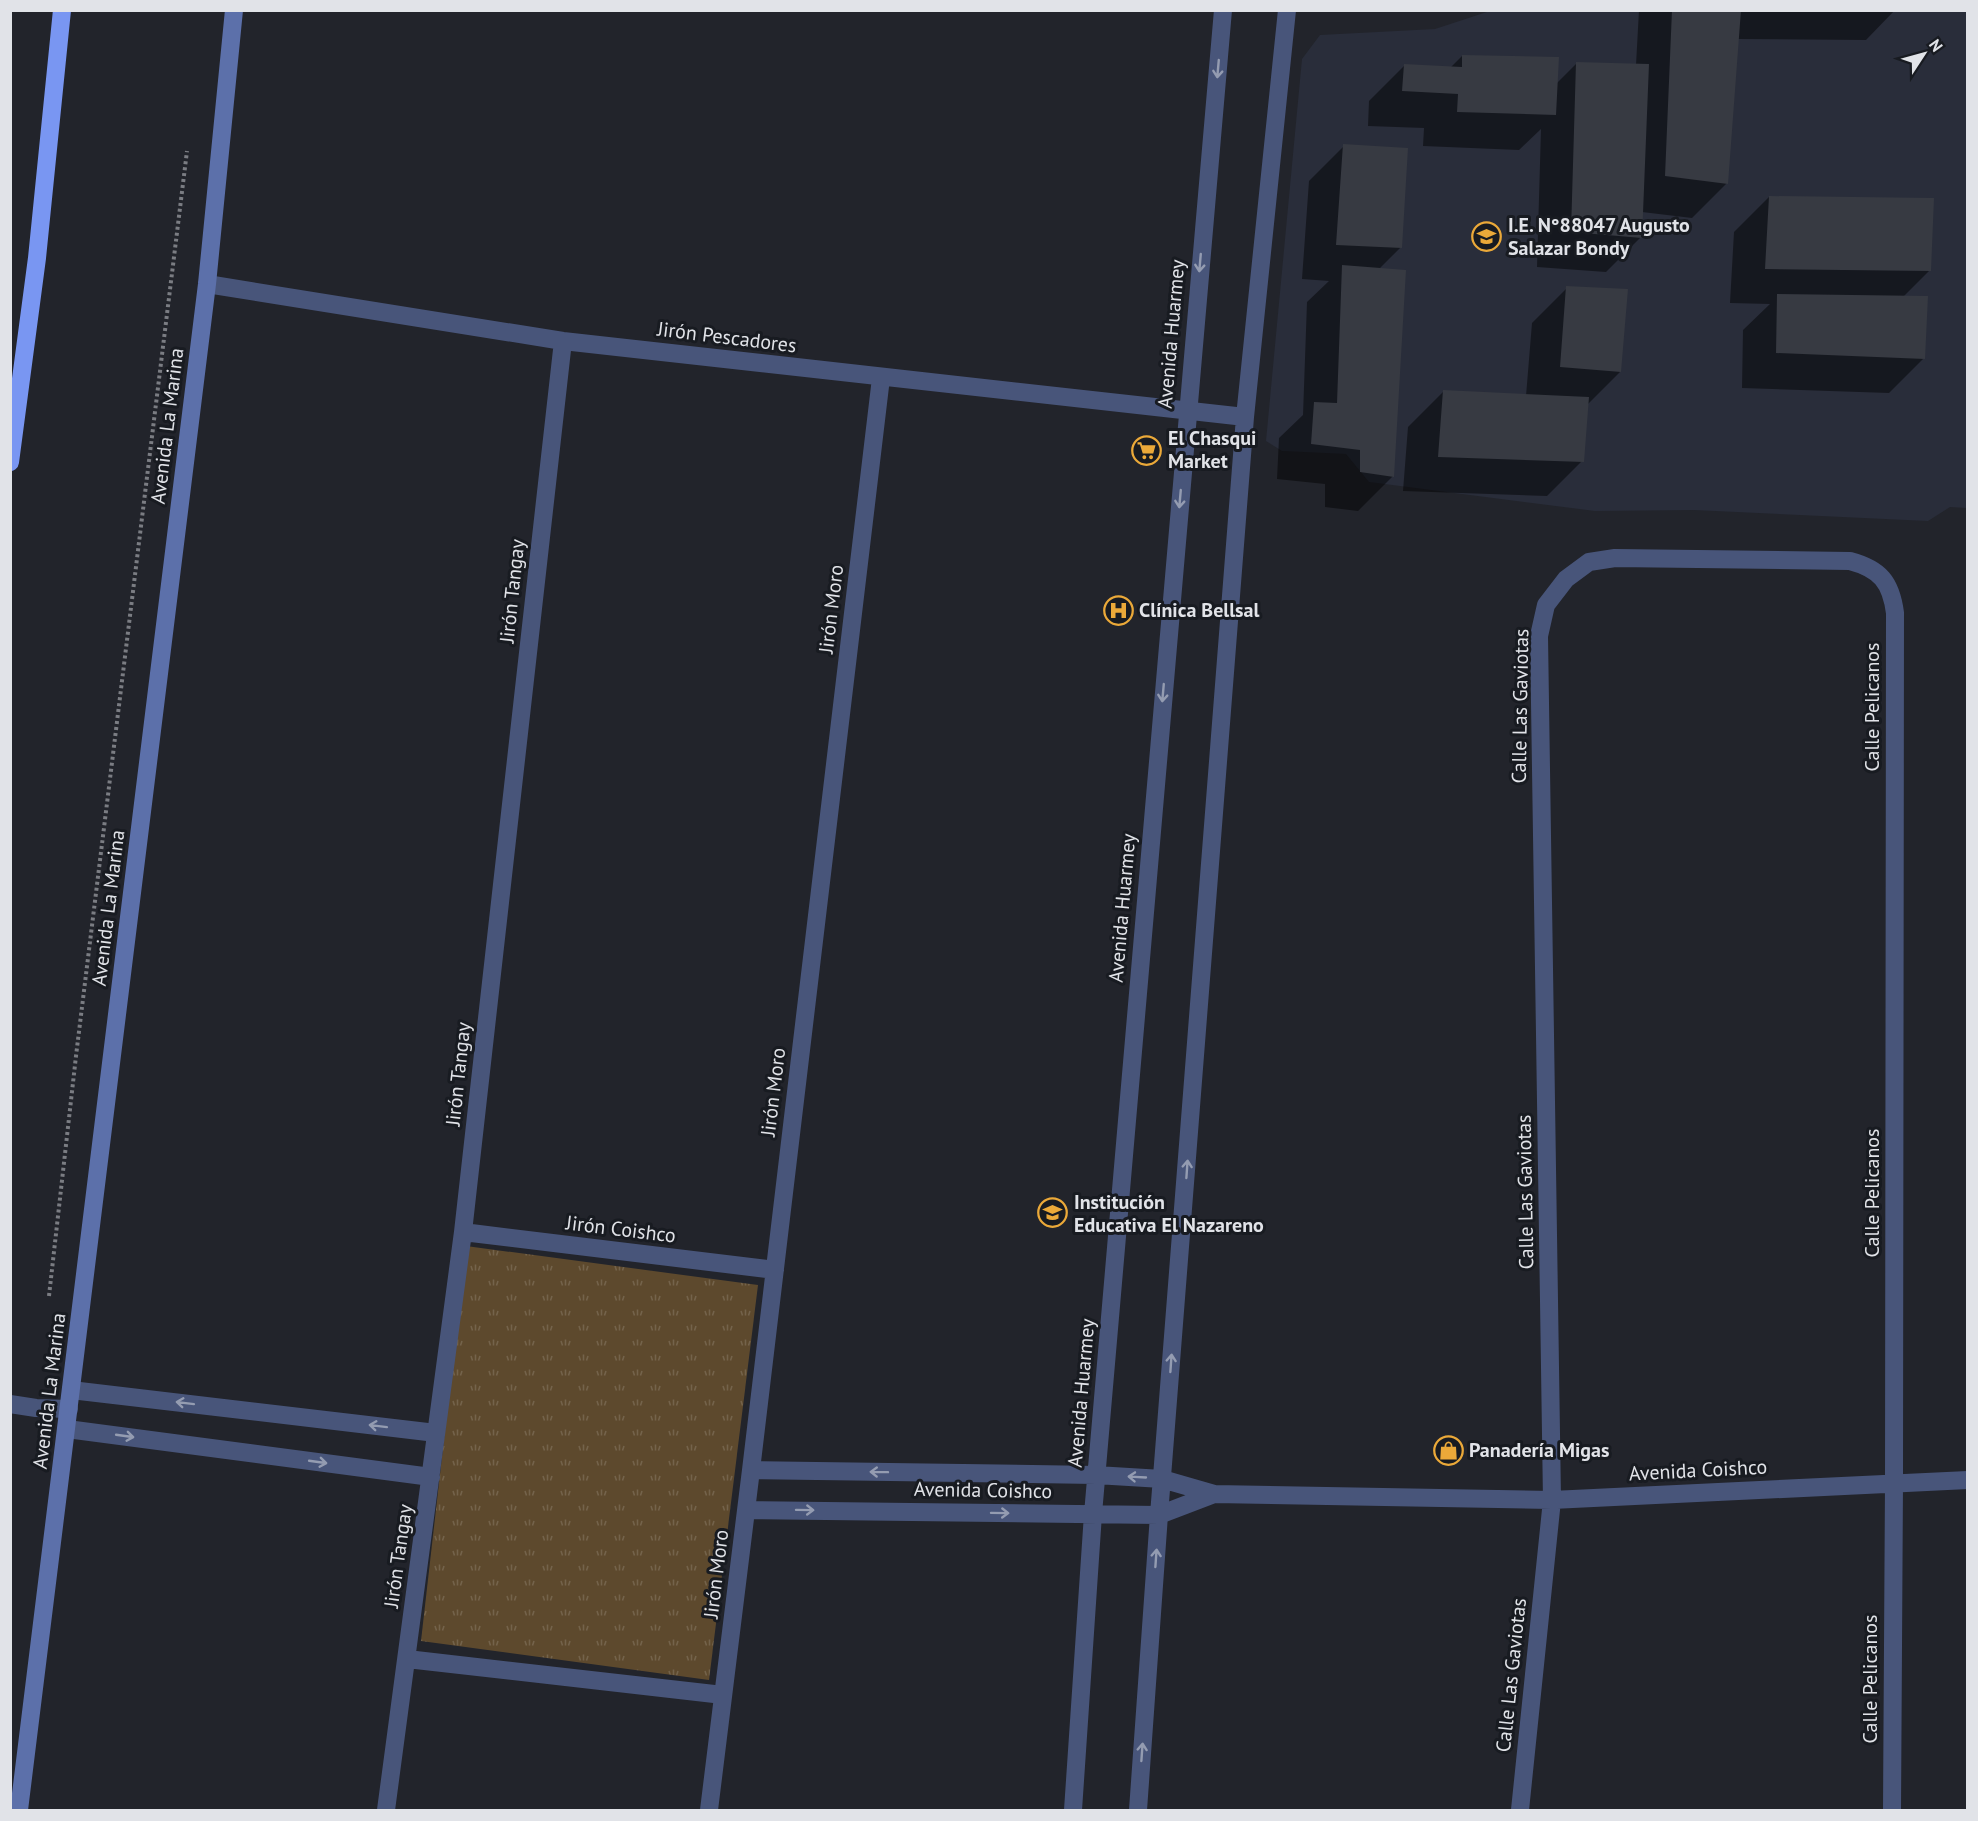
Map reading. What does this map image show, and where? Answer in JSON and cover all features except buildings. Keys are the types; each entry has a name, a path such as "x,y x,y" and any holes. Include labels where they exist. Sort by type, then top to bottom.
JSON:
{"highway":[{"path":"10,462 37,258 62,10"}],"main road":[{"name":"Avenida La Marina","path":"19,1810 207,284 234,10"}],"street":[{"name":"Avenida Huarmey","path":"1073,1810 1096,1475 1223,10"},
{"path":"1138,1810 1245,417 1287,10"},
{"name":"Jirón Pescadores","path":"207,284 563,341 1245,417"},
{"name":"Jirón Tangay","path":"386,1810 463,1232 563,341"},
{"name":"Jirón Moro","path":"709,1810 752,1470 881,378"},
{"name":"Calle Las Gaviotas","path":"1520,1810 1552,1500 1539,636 1546,605 1566,579 1589,562 1615,558 1850,561 1868,566 1884,579"},
{"name":"Calle Pelicanos","path":"1884,579 1893,595 1895,613 1892,1810"},
{"name":"Jirón Coishco","path":"463,1232 775,1270"},
{"path":"71,1390 436,1433"},
{"path":"10,1404 69,1409"},
{"path":"67,1429 431,1477"},
{"name":"Avenida Coishco","path":"752,1470 1096,1475 1162,1479 1214,1494 1552,1500 1968,1480"},
{"name":"Avenida Coishco","path":"747,1510 1159,1515 1214,1494"},
{"path":"407,1659 723,1695"}],"path":[{"path":"48,1302 187,147"}],"shaded area":[{"path":"1493,10 1967,11 1967,508 1950,507 1928,521 1694,510 1595,511 1369,482 1346,454 1282,451 1266,441 1302,59 1320,35 1435,29"}],"green space":[{"path":"466,1246 758,1285 709,1680 421,1641"}],"place":[{"name":"I.E. N°88047 Augusto Salazar Bondy","path":"1487,236"},
{"name":"El Chasqui Market","path":"1147,450"},
{"name":"Clínica Bellsal","path":"1118,610"},
{"name":"Institución Educativa El Nazareno","path":"1053,1213"},
{"name":"Panadería Migas","path":"1448,1450"}]}
